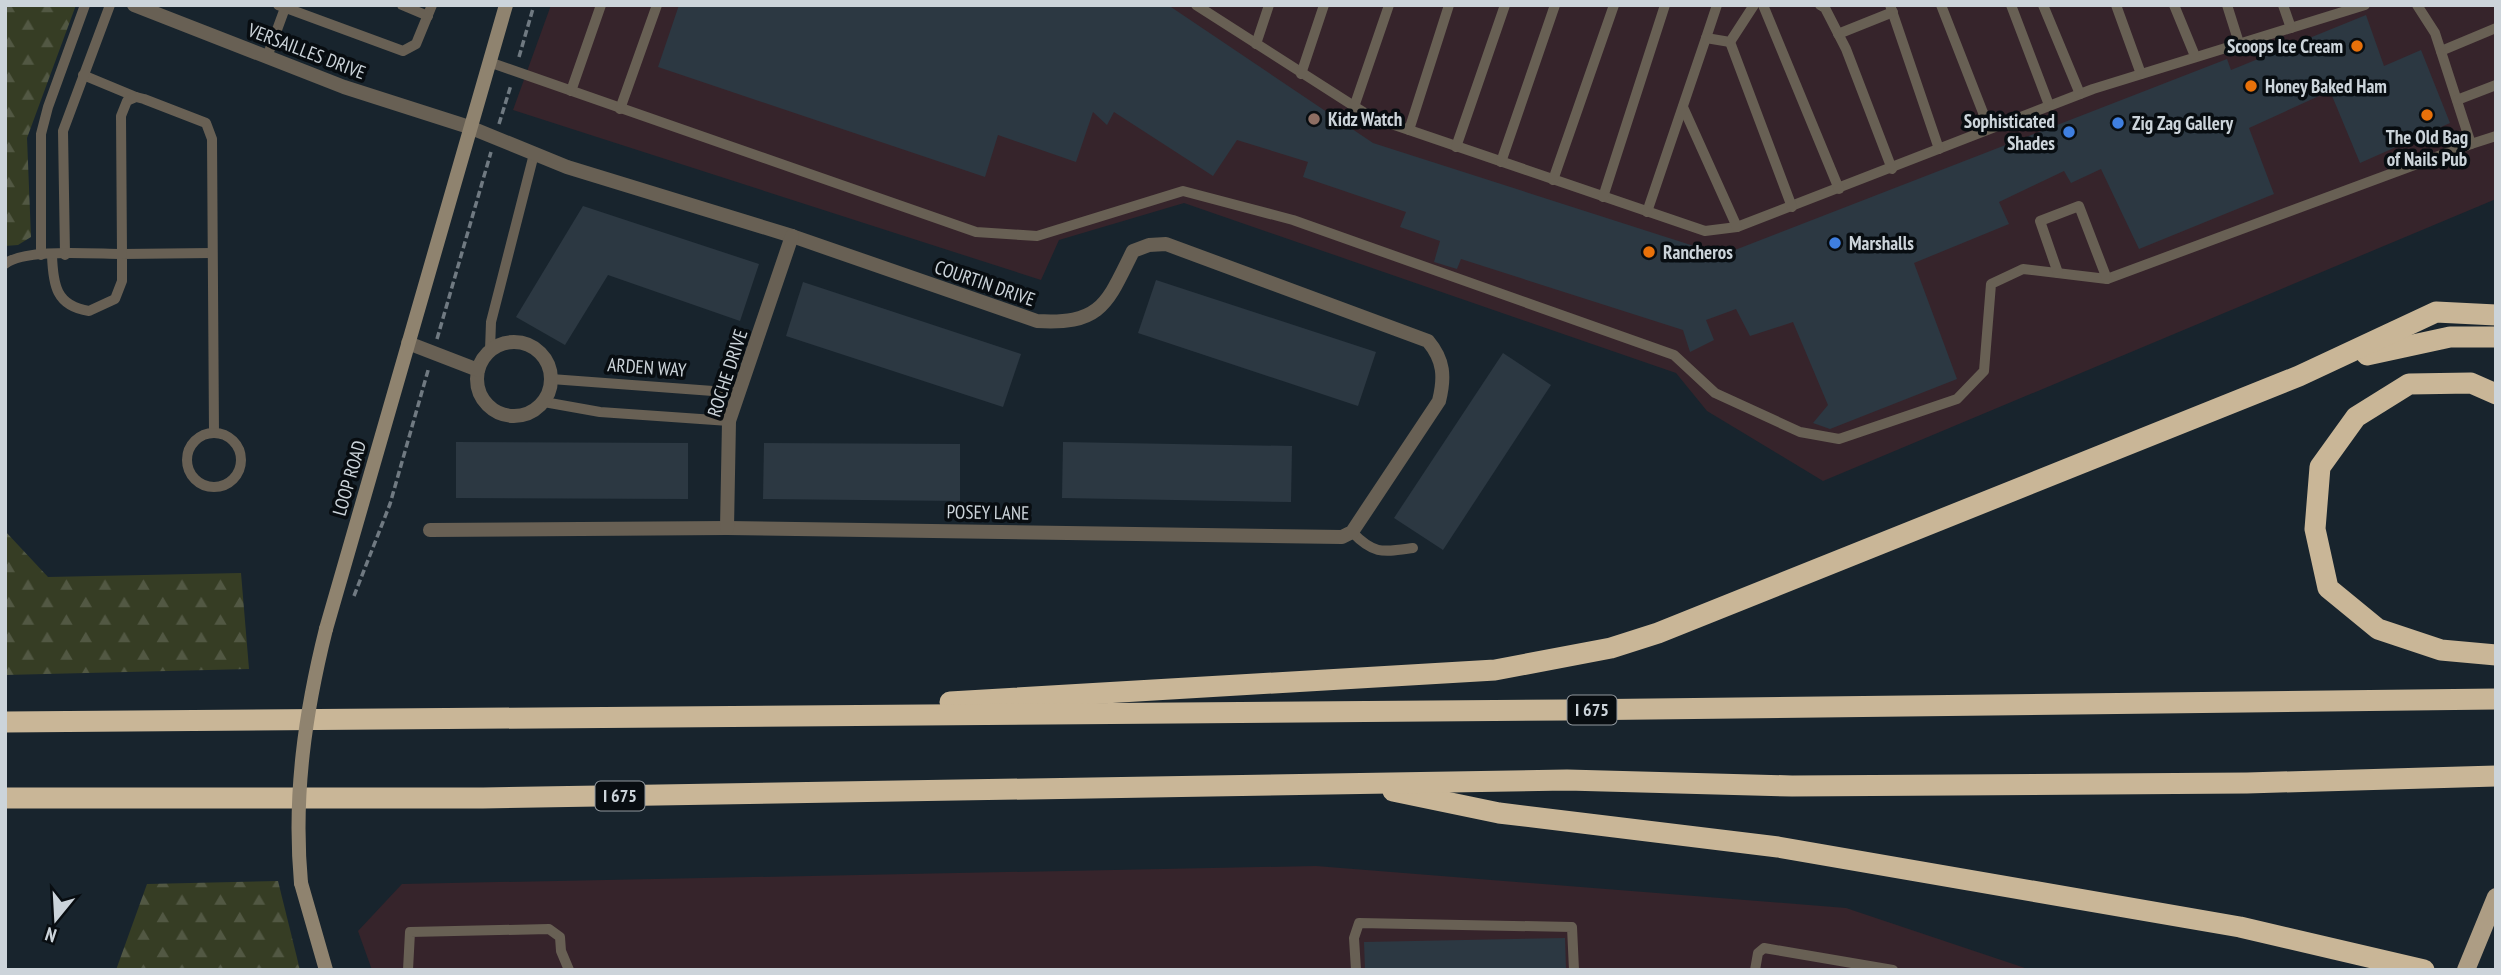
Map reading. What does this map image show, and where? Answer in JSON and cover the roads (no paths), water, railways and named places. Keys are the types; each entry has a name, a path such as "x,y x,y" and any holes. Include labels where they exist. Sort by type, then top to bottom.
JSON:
{"highway":[{"path":"688,717 1495,670 1554,661 1611,648 1658,632 2321,366 2436,312 2496,314"},
{"path":"2321,366 2450,337 2496,337"},
{"path":"2496,394 2471,383 2409,384 2356,417 2320,467 2315,529 2328,587 2378,629 2441,650 2496,655"},
{"name":"I 675","path":"5,722 2496,699"},
{"name":"I 675","path":"5,798 483,798 1567,780 1792,786 2137,784 2496,776"},
{"path":"1353,783 1499,813 1792,849 2240,928 2424,970"},
{"path":"2336,950 2369,970"}],"main road":[{"path":"2466,970 2496,897"}],"street":[{"name":"VERSAILLES DRIVE","path":"134,5 344,87 469,127"},
{"name":"LOOP ROAD","path":"326,970 301,883 297,793 312,684 506,5"},
{"name":"COURTIN DRIVE","path":"469,127 567,167 792,236 1037,321 1064,323 1093,314 1108,301 1133,251 1149,245 1166,244 1428,341 1438,353 1443,367 1443,384 1438,401 1352,532"},
{"name":"ROCHE DRIVE","path":"727,528 729,421 792,236"},
{"path":"513,342 535,349 544,357 551,379 544,401 523,415 498,413 480,395 478,370 491,350 513,342"},
{"path":"408,343 478,370"},
{"name":"POSEY LANE","path":"430,530 727,528 1342,537 1352,532"}],"lane":[{"path":"85,5 41,134 46,255 60,298 68,305 89,311 115,299 122,281 121,117 127,101 136,97"},
{"path":"65,255 62,142 83,75 110,5"},
{"path":"267,57 281,6 403,51 416,44 430,11 401,5"},
{"path":"571,91 601,5"},
{"path":"621,109 657,5"},
{"path":"1196,5 1209,8 1300,74 1371,117 1705,231 1737,227 2080,94 2348,8 2365,5"},
{"path":"1256,44 1269,5"},
{"path":"1300,74 1324,5"},
{"path":"1354,107 1389,5"},
{"path":"1409,130 1448,5"},
{"path":"1456,147 1505,5"},
{"path":"1502,162 1555,5"},
{"path":"1553,180 1614,5"},
{"path":"1604,197 1665,5"},
{"path":"1647,212 1717,5"},
{"path":"1730,42 1754,5"},
{"path":"1763,5 1839,189"},
{"path":"1820,5 1825,8 1838,34 1892,169"},
{"path":"1941,5 1989,128"},
{"path":"2011,5 2049,105"},
{"path":"2043,5 2080,94"},
{"path":"2116,5 2141,74"},
{"path":"2175,5 2195,56"},
{"path":"2227,5 2239,43"},
{"path":"2283,5 2291,28"},
{"path":"2417,5 2435,33 2471,144"},
{"path":"1838,34 1891,9 1939,149"},
{"path":"2441,51 2496,28"},
{"path":"1706,38 1730,42"},
{"path":"1730,42 1792,206"},
{"path":"489,62 976,232 1037,236 1183,191 1293,220 1674,355 1715,393 1800,432 1839,439 1958,399 1984,372 1991,284 2023,269 2107,279 2496,136"},
{"path":"83,75 198,118 210,129 214,433"},
{"path":"2457,100 2496,85"},
{"path":"1683,107 1737,227"},
{"path":"491,350 491,322 534,154"},
{"path":"2058,273 2040,221 2079,205 2107,279"},
{"path":"5,264 23,257 46,255 212,253"},
{"name":"ARDEN WAY","path":"551,379 740,393"},
{"path":"544,401 600,412 729,421"},
{"path":"214,433 223,434 237,444 241,461 236,477 221,486 212,487 196,480 187,464 191,446 205,434 214,433"},
{"path":"1352,532 1366,547 1384,552 1413,548"},
{"path":"1356,970 1354,939 1359,923 1399,922 1572,927 1574,970"},
{"path":"408,970 410,932 549,929 560,937 561,951 569,970"},
{"path":"1755,970 1758,953 1764,948 1893,970"}],"place":[{"name":"Scoops Ice Cream","path":"2357,46"},
{"name":"Honey Baked Ham","path":"2251,86"},
{"name":"The Old Bag of Nails Pub","path":"2427,115"},
{"name":"Kidz Watch","path":"1314,119"},
{"name":"Zig Zag Gallery","path":"2118,123"},
{"name":"Sophisticated Shades","path":"2069,132"},
{"name":"Marshalls","path":"1835,243"},
{"name":"Rancheros","path":"1649,252"}]}
